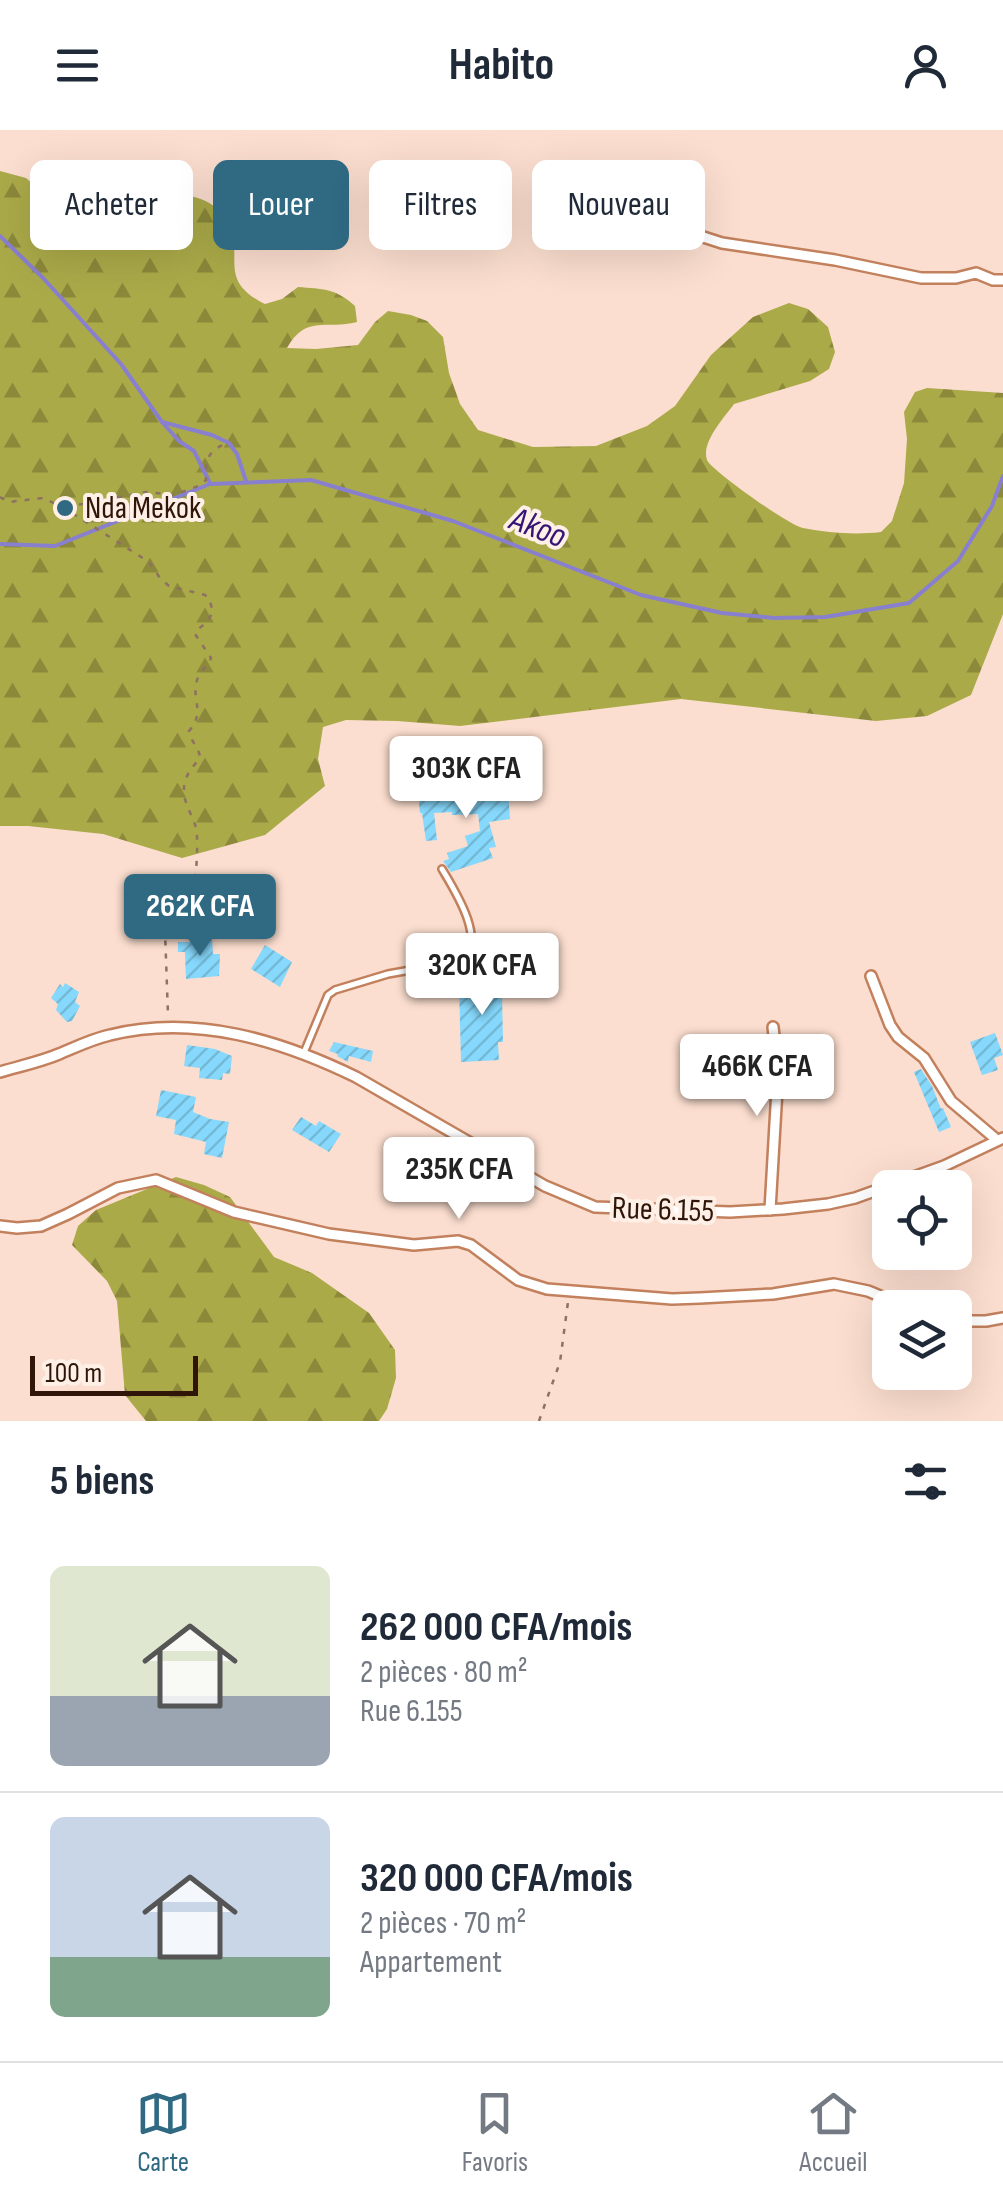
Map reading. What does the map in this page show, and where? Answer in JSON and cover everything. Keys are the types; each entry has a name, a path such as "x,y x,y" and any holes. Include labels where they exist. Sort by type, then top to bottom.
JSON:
{"street":[{"path":"705,238 921,278 956,278 976,273 1003,280"},
{"path":"871,976 898,1037 924,1058 950,1101 1000,1139"},
{"path":"770,1210 778,1072 773,1026"},
{"name":"Rue 6.155","path":"0,1072 114,1034 169,1027 244,1034 356,1077 544,1186 595,1208 770,1210 828,1204 944,1166 1000,1139"},
{"path":"0,1226 41,1226 118,1188 156,1180 234,1212 329,1234 414,1246 458,1241 471,1245 518,1280 547,1289 672,1299 772,1294 834,1284 872,1292"},
{"path":"972,1321 1003,1318"}],"lane":[{"path":"304,1054 328,996 335,990 466,958 472,936 442,869"}],"path":[{"path":"64,508 146,492 174,495 202,485 208,455 225,444"},
{"path":"0,497 9,502 43,498 64,508 149,562 169,586 209,598 213,612 195,634 211,658 195,685 199,711 189,732 200,757 186,775 184,792 197,831 192,902 181,918 166,926 169,1027"},
{"path":"539,1421 560,1362 570,1290"}],"green space":[{"path":"0,171 30,181 30,250 193,250 193,198 212,205 213,250 234,250 236,277 250,295 265,304 282,299 298,287 315,288 335,293 355,306 357,322 309,327 294,337 287,348 358,345 388,311 427,321 443,337 449,373 460,404 478,430 533,447 596,446 647,426 675,406 711,355 753,317 789,303 808,309 828,327 835,352 829,369 810,381 734,404 714,430 706,453 712,466 736,486 803,528 871,533 881,532 892,521 904,483 904,412 915,392 927,388 1003,393 1003,614 971,695 927,716 876,721 681,699 460,726 346,720 323,727 318,759 325,786 265,835 182,858 103,834 0,826"},
{"path":"176,1177 230,1197 274,1257 312,1273 369,1313 395,1350 396,1378 387,1409 379,1421 146,1421 125,1395 117,1301 107,1281 72,1245 78,1226 96,1210"}],"building":[{"path":"508,791 510,819 489,822 496,847 489,848 493,858 451,872 443,861 449,859 447,853 468,846 465,836 480,831 478,814 434,813 437,840 426,841 418,792"},
{"path":"212,939 213,954 220,954 219,976 186,979 185,952 178,952 178,942"},
{"path":"265,945 292,962 280,987 251,969"},
{"path":"493,973 510,974 509,994 502,994 503,1042 498,1042 499,1060 461,1062 459,983 493,983"},
{"path":"65,983 79,992 75,1002 80,1006 72,1021 67,1022 51,998"},
{"path":"995,1033 1003,1055 994,1058 998,1070 982,1075 970,1042"},
{"path":"334,1042 373,1051 371,1062 349,1056 348,1062 329,1051"},
{"path":"187,1045 232,1056 230,1074 223,1073 222,1080 199,1078 200,1068 184,1066"},
{"path":"921,1069 951,1127 939,1132 914,1072"},
{"path":"161,1090 196,1097 193,1112 229,1122 222,1158 204,1154 206,1142 174,1134 176,1120 156,1116"},
{"path":"301,1117 316,1126 319,1121 341,1134 329,1152 292,1130"}],"waterway":[{"path":"0,236 121,364 162,422 229,443 246,481"},
{"path":"162,422 194,451 210,483"},
{"name":"Akoo","path":"0,544 55,546 210,484 311,480 453,521 641,595 722,613 825,617 909,603 958,561 992,506 1003,476"}],"place":[{"name":"Nda Mekok","path":"65,508"}]}
